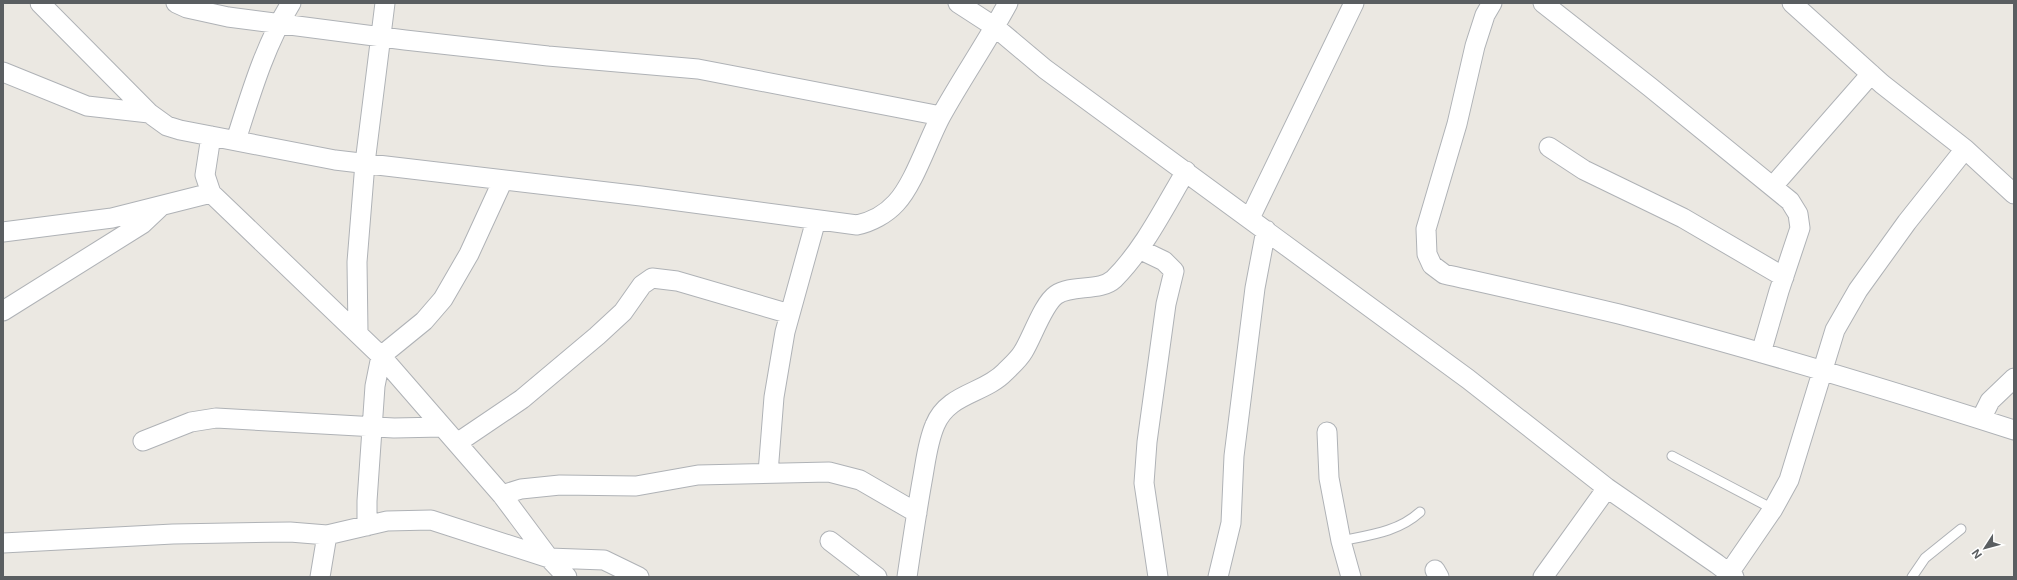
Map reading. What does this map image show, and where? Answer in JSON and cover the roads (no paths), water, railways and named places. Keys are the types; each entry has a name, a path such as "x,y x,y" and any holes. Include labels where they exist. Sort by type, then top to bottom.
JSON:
{"street":[{"path":"40,3 149,113 167,126 335,160 365,162 642,196 857,225 867,223 889,210 904,193 941,116 1008,3"},
{"path":"176,3 187,8 228,17 278,24 548,56 698,69 941,116"},
{"path":"236,140 257,76 278,24 291,3"},
{"path":"358,332 357,262 365,162 385,3"},
{"path":"958,3 995,27 1045,69 1468,379 1607,488 1732,575 1790,480 1834,330 1858,290 1907,222 1966,149"},
{"path":"1250,218 1354,3"},
{"path":"1492,3 1485,15 1457,124 1426,229 1427,254 1432,265 1444,274 1618,314 1761,353 2014,430"},
{"path":"1543,3 1790,201 1798,214 1800,228 1761,353"},
{"path":"1792,3 1871,74 1966,149 2014,194"},
{"path":"3,72 87,106 149,113"},
{"path":"1773,186 1871,74"},
{"path":"211,136 205,174 211,193 358,332 381,356 502,495 549,558 567,577"},
{"path":"1550,147 1584,170 1683,218 1784,277"},
{"path":"908,577 927,454 935,425 947,408 960,397 989,384 1004,374 1023,353 1041,316 1056,295 1067,290 1091,287 1112,280 1139,249 1186,171"},
{"path":"367,526 367,501 375,386 381,356 424,321 443,299 469,254 503,180"},
{"path":"3,232 112,218 211,193"},
{"path":"3,311 142,224 161,206"},
{"path":"768,473 774,396 790,314 816,220"},
{"path":"1218,577 1231,523 1234,456 1255,288 1266,230"},
{"path":"1139,249 1164,261 1174,271 1166,304 1147,442 1144,483 1158,577"},
{"path":"457,443 522,399 597,336 623,312 642,285 652,278 677,281 790,314"},
{"path":"1981,419 1990,402 2014,378"},
{"path":"143,441 191,422 216,418 372,427 443,427"},
{"path":"1327,432 1329,478 1341,541 1351,577"},
{"path":"502,495 521,489 560,485 636,486 698,475 828,472 860,480 917,513"},
{"path":"1543,577 1607,488"},
{"path":"3,543 173,534 290,532 327,535 387,521 431,520 549,558 604,560 638,577"},
{"path":"320,577 327,535"},
{"path":"830,541 877,577"}],"lane":[{"path":"1672,456 1773,509"},
{"path":"1341,541 1392,530 1410,521 1420,512"},
{"path":"1912,577 1925,558 1961,529"}]}
